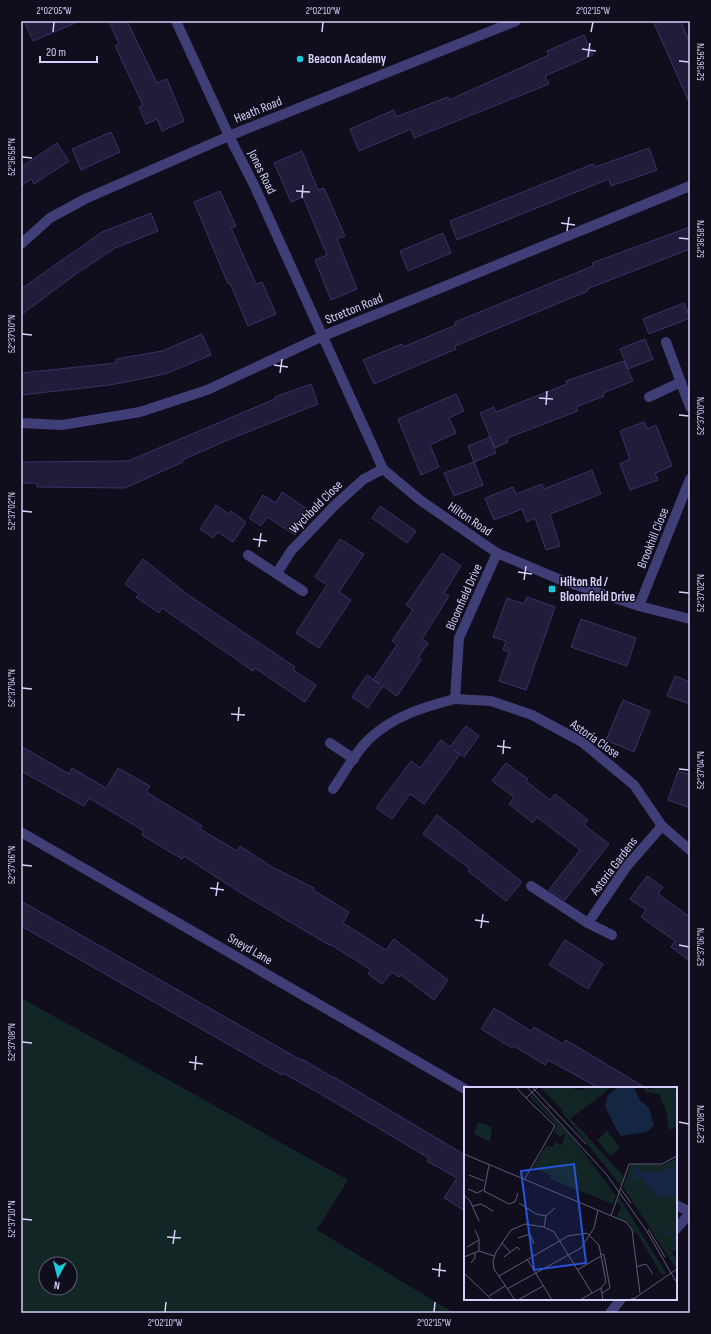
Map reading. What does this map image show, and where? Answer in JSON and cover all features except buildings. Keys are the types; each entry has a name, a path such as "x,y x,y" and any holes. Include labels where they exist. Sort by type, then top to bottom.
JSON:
{"street":[{"name":"Jones Road","path":"176,21 229,136 254,184 323,336"},
{"name":"Heath Road","path":"21,244 50,218 85,199 229,136 516,21"},
{"name":"Stretton Road","path":"21,423 62,425 140,412 207,390 323,336 690,186"},
{"name":"Hilton Road","path":"323,336 383,469 420,500 497,553 561,580 639,606 690,619"},
{"path":"666,342 690,407"},
{"path":"649,397 681,382"},
{"name":"Wychbold Close","path":"277,573 291,551 336,504 364,479 383,469"},
{"name":"Brookhill Close","path":"639,606 690,479"},
{"name":"Bloomfield Drive","path":"455,699 459,638 497,553"},
{"path":"248,556 304,591"},
{"path":"333,789 367,742 380,731 403,716 455,699"},
{"name":"Astoria Close","path":"455,699 491,701 532,715 582,742 634,785 662,826 690,850"},
{"path":"330,743 354,759"},
{"name":"Astoria Gardens","path":"588,923 627,866 662,826"},
{"name":"Sneyd Lane","path":"21,832 464,1088"},
{"path":"531,886 588,923 612,935"},
{"path":"677,1206 690,1212 677,1228"},
{"path":"610,1313 620,1300"}],"green space":[{"path":"21,998 348,1180 317,1230 454,1313 21,1313"}],"place":[{"name":"Beacon Academy","path":"300,59"},
{"name":"Hilton Rd / Bloomfield Drive","path":"552,589"}]}
